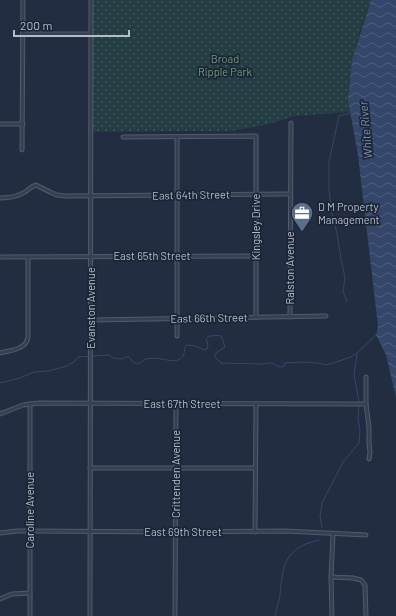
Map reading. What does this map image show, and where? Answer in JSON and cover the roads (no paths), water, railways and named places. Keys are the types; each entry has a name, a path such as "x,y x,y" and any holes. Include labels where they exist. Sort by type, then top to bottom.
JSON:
{"street":[{"path":"22,150 23,0"},
{"name":"Evanston Avenue","path":"90,616 91,0"},
{"path":"23,34 91,34"},
{"name":"Ralston Avenue","path":"290,317 291,123"},
{"path":"0,124 23,124"},
{"name":"Kingsley Drive","path":"177,137 256,136 256,317"},
{"path":"123,137 177,137 176,336"},
{"name":"East 64th Street","path":"0,198 12,198 18,196 34,185 38,185 57,195 66,196 290,194"},
{"name":"East 65th Street","path":"0,257 256,256"},
{"path":"0,353 18,349 24,346 27,342 28,257"},
{"name":"East 66th Street","path":"91,320 326,316"},
{"path":"366,378 366,404 370,453 369,459"},
{"name":"East 67th Street","path":"0,414 12,409 38,403 366,404"},
{"name":"Caroline Avenue","path":"30,404 30,616"},
{"name":"Crittenden Avenue","path":"175,616 176,404"},
{"path":"255,532 256,404"},
{"path":"90,468 255,468"},
{"name":"East 69th Street","path":"0,533 16,531 285,532 366,535"},
{"path":"332,616 331,577 333,534"},
{"path":"331,577 361,580 365,585 366,616"},
{"path":"0,598 12,594 30,593"}],"water":[{"name":"White River","path":"371,0 396,0 396,397 386,355 376,335 378,326 358,155 348,100 352,60"}],"waterway":[{"path":"347,302 343,291 345,278 331,209 329,162 339,116 350,113"},
{"path":"0,383 20,378 34,372 48,371 67,366 78,357 109,355 113,358 123,359 129,357 137,364 149,358 174,361 183,356 187,345 195,346 204,350 207,349 208,345 206,339 209,336 221,336 225,347 214,356 221,363 272,363 281,367 284,366 285,363 304,362 327,365 351,357 376,335"},
{"path":"357,354 354,374 359,402"},
{"path":"322,527 320,517 322,503 343,462 359,443 359,405"},
{"path":"275,616 280,598 282,575 289,557 298,548 319,540"}],"place":[{"name":"D M Property Management","path":"302,232"}],"park label":[{"name":"Broad Ripple Park","path":"225,65"}]}
